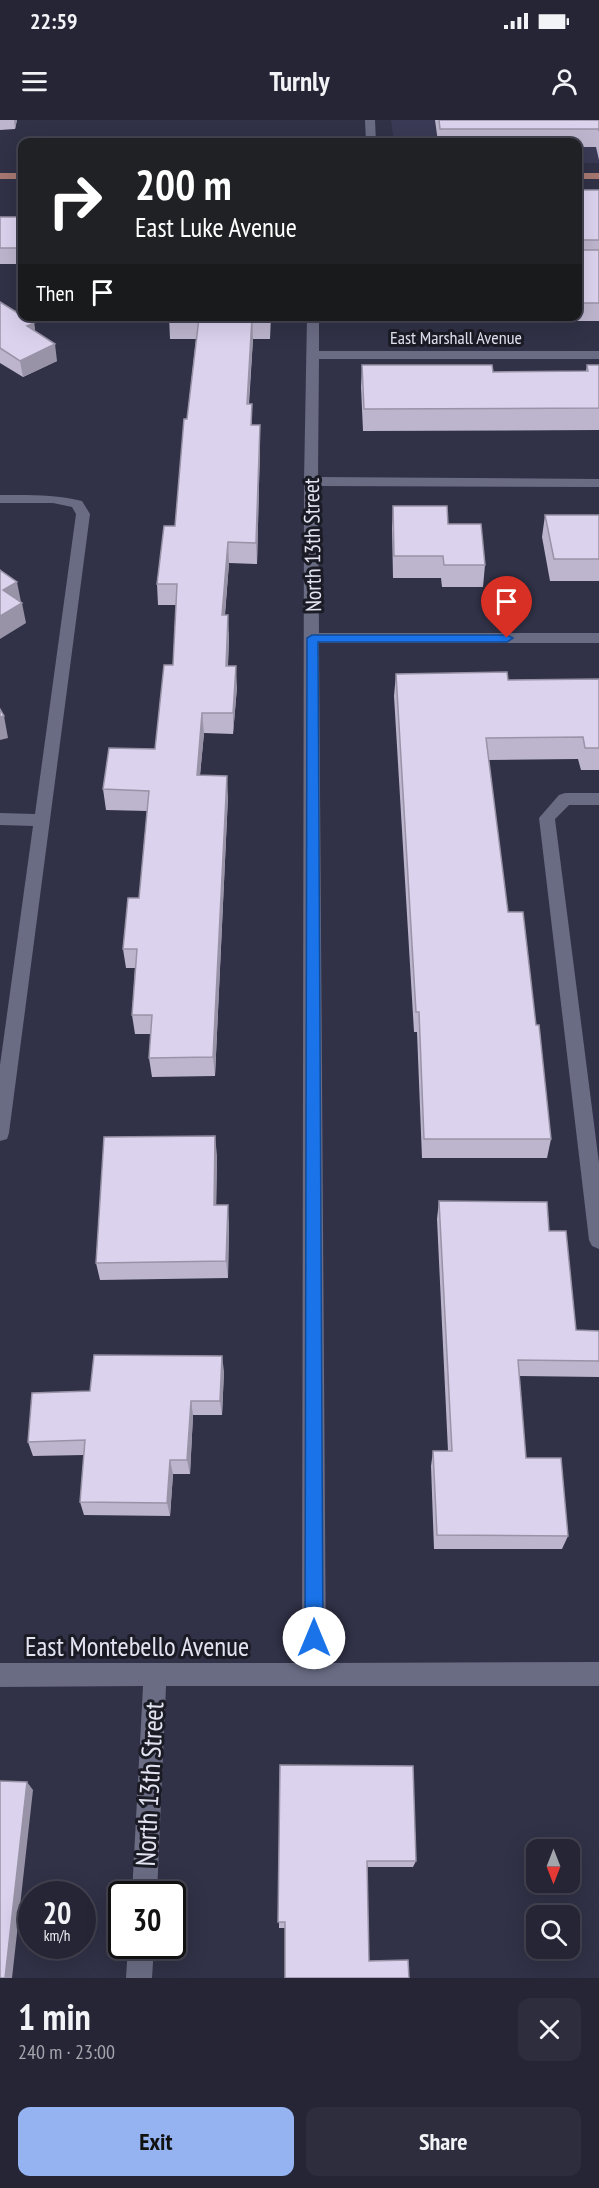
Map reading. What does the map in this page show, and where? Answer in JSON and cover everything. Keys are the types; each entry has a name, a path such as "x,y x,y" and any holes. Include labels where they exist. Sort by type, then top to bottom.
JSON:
{"main road":[{"path":"0,176 18,176"},
{"path":"582,176 599,176"}],"street":[{"path":"370,120 371,138"},
{"name":"North 13th Street","path":"313,321 311,481 314,1673"},
{"name":"East Marshall Avenue","path":"313,355 599,355"},
{"path":"311,481 599,483"},
{"path":"0,499 53,499 77,504 83,514 0,1133"},
{"path":"312,638 599,638"},
{"path":"599,799 565,799 547,818 599,1240"},
{"path":"0,819 43,820"},
{"name":"North 13th Street","path":"145,1881 155,1674"},
{"name":"East Montebello Avenue","path":"0,1675 599,1674"},
{"path":"139,1978 140,1959"}],"shaded area":[{"path":"391,120 599,120 599,163 582,163 582,138 393,138"}],"building":[{"path":"439,120 599,120 599,131 598,129 440,129"},
{"path":"582,190 599,190 599,240 582,240"},
{"path":"0,217 18,217 17,248 0,248"},
{"path":"582,250 599,250 599,303 582,303"},
{"path":"0,302 18,313 18,321 34,323 27,326 55,344 20,361 0,348"},
{"path":"199,321 252,321 247,404 252,404 251,425 260,425 256,543 228,542 222,615 228,615 226,666 236,666 233,713 202,713 197,775 227,776 213,1057 149,1058 152,1015 132,1015 137,949 123,949 128,898 139,898 149,791 103,789 109,748 155,749 164,665 173,665 177,584 157,584 164,526 175,526 184,419 187,419"},
{"path":"362,365 492,365 493,372 588,371 587,365 599,365 599,408 364,409"},
{"path":"393,506 447,506 448,524 481,524 485,565 444,565 443,556 394,556"},
{"path":"545,515 599,515 599,559 554,559"},
{"path":"0,570 17,582 3,590 22,603 0,616"},
{"path":"507,672 508,680 599,679 599,748 585,748 583,737 486,738 508,912 523,912 536,1025 539,1025 551,1139 424,1139 419,1012 416,1012 396,674"},
{"path":"215,1136 214,1205 228,1205 226,1261 96,1263 104,1137"},
{"path":"439,1201 547,1202 549,1231 566,1231 576,1330 599,1331 599,1361 518,1360 526,1458 561,1458 568,1536 437,1535 433,1451 452,1451"},
{"path":"94,1355 222,1356 220,1401 191,1401 187,1460 170,1460 167,1503 80,1502 85,1440 28,1442 32,1393 90,1391"},
{"path":"280,1765 413,1766 416,1861 367,1861 369,1961 408,1960 409,1978 285,1978 285,1922 278,1922"},
{"path":"0,1781 27,1782 5,1978 0,1978"}],"route":[{"path":"314,1638 312,638 507,638"}]}
